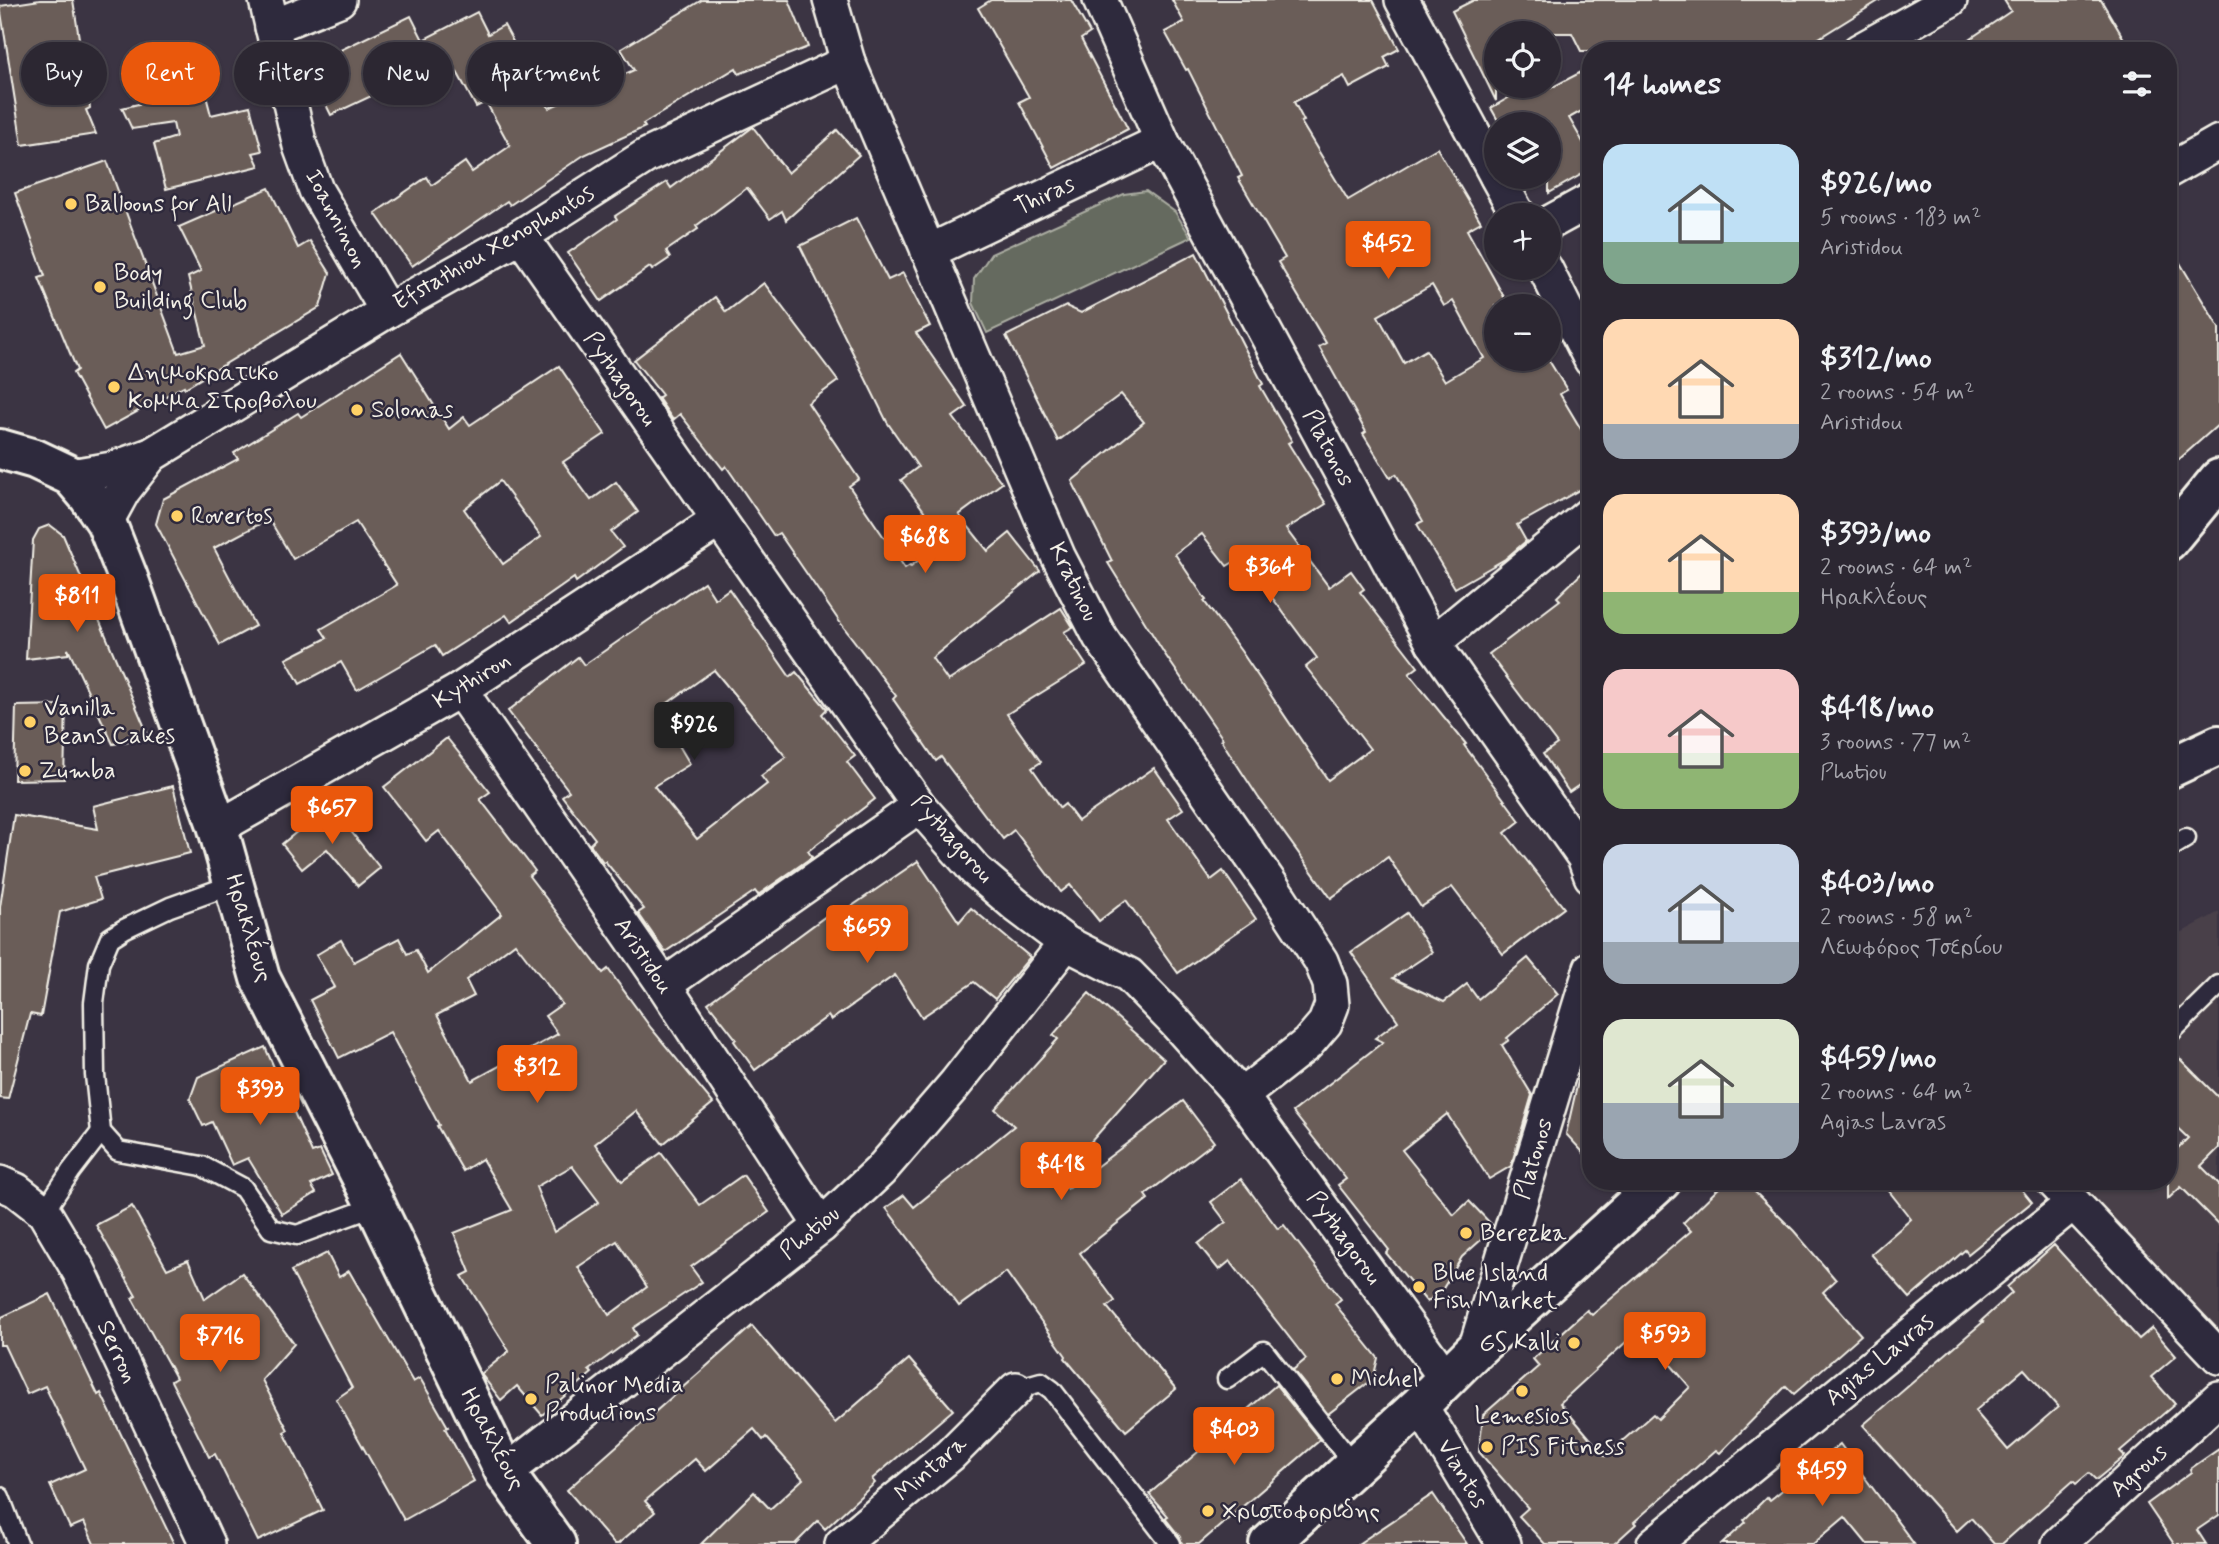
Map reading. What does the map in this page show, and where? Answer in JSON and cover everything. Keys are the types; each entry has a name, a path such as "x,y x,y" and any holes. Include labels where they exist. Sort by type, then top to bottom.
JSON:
{"street":[{"path":"269,13 339,0"},
{"name":"Kratinou","path":"830,0 848,62 1058,556 1100,637 1280,898 1321,961 1330,984 1332,1005 1325,1023 1307,1044 1241,1096"},
{"name":"Platonos","path":"1100,0 1162,141 1433,643 1582,853"},
{"path":"1402,0 1484,152"},
{"path":"1875,42 1950,0"},
{"name":"Ioanninon","path":"269,13 300,146 316,190 387,311"},
{"name":"Efstathiou Xenophontos","path":"71,476 112,470 151,455 387,311 521,236 646,156 848,62"},
{"name":"Thiras","path":"928,252 1162,141"},
{"path":"2177,167 2219,142"},
{"path":"1561,216 1582,205"},
{"name":"Pythagorou","path":"521,236 919,806 976,871 1017,906 1066,943 1129,975 1241,1096 1434,1392"},
{"path":"1551,280 1582,342"},
{"name":"Ηρακλέους","path":"0,449 35,459 71,476 106,522 217,825 260,978 376,1206 505,1474 556,1544"},
{"name":"Efstathiou Xenophontos","path":"106,522 123,491 151,455"},
{"path":"2177,530 2219,479"},
{"path":"1433,643 1582,520"},
{"name":"Kythiron","path":"217,825 233,819 460,690 719,522"},
{"name":"Aristidou","path":"460,690 664,985 821,1226"},
{"path":"2177,746 2214,747"},
{"path":"2177,765 2214,747"},
{"path":"664,985 919,806"},
{"name":"Photiou","path":"505,1474 821,1226 880,1171 956,1083 1066,943"},
{"name":"Platonos","path":"1475,1350 1582,998"},
{"name":"Serron","path":"0,1183 16,1190 44,1212 79,1270 207,1544"},
{"path":"1269,1544 1434,1392 1475,1350 1651,1190"},
{"path":"2063,1192 2219,1357"},
{"name":"Agias Lavras","path":"1654,1544 2063,1192"},
{"name":"Mintara","path":"842,1544 950,1455 1016,1389"},
{"name":"Viantos","path":"1434,1392 1504,1544"},
{"name":"Agrous","path":"2059,1544 2215,1407"}],"lane":[{"path":"2177,844 2186,838"},
{"path":"234,884 170,907 110,938 99,964 94,1003 95,1075 101,1132 118,1151 202,1166 243,1188 271,1229 297,1235 376,1206"},
{"path":"2177,1026 2219,985"},
{"path":"44,1212 101,1132"},
{"path":"1227,1378 1264,1351 1354,1465"},
{"path":"1016,1389 1041,1382 1052,1390 1171,1544"},
{"path":"0,1497 10,1538"}],"shaded area":[{"path":"2219,912 2219,1336 2080,1190 2177,1190 2177,935"}],"green space":[{"path":"1146,191 1175,212 1191,237 987,333 973,303 974,279 991,254 1124,194"}],"building":[{"path":"40,0 73,0 80,42 21,42 21,105 90,105 90,108 86,110 96,134 22,145 0,6"},
{"path":"702,0 789,0 808,47 739,74 736,68 643,124 645,127 584,155 510,205 507,201 412,266 375,213 427,177 432,185 465,162 472,172 510,146 488,105 547,105 549,108 556,105 624,105 624,74 634,70 624,54 624,47"},
{"path":"991,0 1071,0 1090,33 1081,39 1128,129 1054,168 1019,102 1029,97 978,8"},
{"path":"1172,0 1373,0 1399,49 1384,57 1389,67 1350,88 1344,76 1294,102 1304,121 1301,122 1348,200 1437,148 1481,222 1467,230 1484,261 1484,280 1495,280 1502,294 1484,294 1484,358 1484,371 1555,371 1567,390 1560,394 1582,431 1582,488 1517,525 1526,541 1505,559 1455,588 1417,524 1423,521 1396,474 1390,478 1363,434 1366,432 1319,347 1326,343 1278,262 1285,258 1238,178 1242,176 1188,69 1186,70 1165,32 1184,22","holes":["1432,285 1444,306 1453,301 1484,358 1445,381 1426,350 1404,363 1378,316"]},
{"path":"1474,0 1880,0 1812,42 1582,42 1581,51 1572,33 1561,33 1561,21 1484,21 1484,76 1452,11"},
{"path":"2004,0 2101,0 2126,42 1965,42 2011,11"},
{"path":"477,12 488,34 504,25 513,42 467,42 467,90 453,65 453,42 363,42 363,100 331,115 326,105 349,105 349,46 411,16 423,40"},
{"path":"1582,72 1582,111 1569,118 1582,140 1582,174 1561,186 1561,112 1493,112 1491,108 1508,98 1561,98 1561,83"},
{"path":"134,105 208,105 211,115 250,106 262,151 253,153 259,166 166,189 154,144 176,137 173,123 132,129 122,108"},
{"path":"753,127 788,173 837,130 859,155 786,220 782,211 770,219 747,188 696,226 698,229 666,251 670,258 652,270 650,267 601,301 568,253 617,219 615,216 667,182 671,188"},
{"path":"107,161 178,353 205,345 188,277 201,271 179,227 269,188 298,248 310,241 330,273 320,307 185,388 184,386 104,430 73,373 77,370 39,278 45,276 15,193"},
{"path":"856,218 888,280 903,273 930,326 916,333 967,407 953,417 1002,483 959,515 988,551 1010,533 1040,571 932,658 948,681 1061,608 1073,627 1064,632 1086,665 1007,714 1041,762 1032,768 1060,808 1065,804 1078,821 1154,768 1183,809 1168,819 1211,880 1223,871 1256,919 1178,973 1126,900 1099,921 1070,885 1061,892 1014,830 1003,839 941,757 936,761 893,699 896,696 839,621 779,533 774,536 726,466 723,469 680,414 673,420 658,398 662,395 634,360 715,297 726,312 764,283 838,381 808,403 859,479 849,486 905,568 911,566 946,540 901,480 918,467 887,422 800,246"},
{"path":"1196,253 1263,384 1260,386 1292,441 1288,443 1326,504 1286,529 1329,587 1351,571 1364,589 1360,592 1418,667 1409,674 1466,744 1464,745 1520,821 1505,833 1564,908 1503,954 1452,887 1421,907 1388,857 1331,898 1258,797 1108,563 1112,561 1072,481 1144,422 1121,394 1058,441 1006,336 1066,306 1081,313","holes":["1202,534 1227,566 1242,557 1317,658 1306,667 1370,749 1328,780 1204,601 1206,600 1175,554"]},
{"path":"2177,258 2219,328 2219,424 2177,461"},
{"path":"401,353 449,429 464,417 470,425 559,366 605,434 563,462 591,500 616,482 638,512 611,532 623,547 576,582 574,578 511,622 506,615 442,656 435,645 357,690 341,662 300,684 286,659 327,638 321,629 397,585 356,522 293,559 269,519 214,548 255,626 220,645 156,524 163,499 238,459 234,453 298,413 301,417","holes":["500,481 541,537 503,564 464,509"]},
{"path":"50,525 63,535 149,737 113,744 68,649 68,654 26,659 33,540 39,529"},
{"path":"1582,573 1582,783 1569,792 1543,754 1557,744 1489,654 1560,600 1557,597"},
{"path":"704,582 715,599 729,589 790,677 796,672 827,709 822,714 855,756 847,762 875,799 808,851 812,857 758,895 755,891 665,952 638,913 644,909 590,844 595,839 562,796 569,791 508,711 578,657 584,665","holes":["714,670 786,757 761,776 767,784 697,839 654,786 690,764 658,710"]},
{"path":"66,705 64,779 14,780 16,706"},
{"path":"447,738 490,792 480,799 535,871 529,876 603,973 608,969 651,1028 713,1103 663,1144 636,1111 595,1144 622,1181 661,1153 700,1205 743,1175 769,1212 691,1267 702,1282 633,1328 637,1335 589,1370 592,1373 542,1415 517,1386 501,1400 481,1374 509,1351 462,1276 470,1272 454,1233 512,1210 482,1159 463,1171 390,1032 339,1058 310,1000 335,987 316,955 341,940 354,962 399,938 407,954 416,950 428,973 502,914 439,831 426,841 384,787","holes":["515,943 562,1004 545,1016 558,1034 472,1081 437,1015 474,996 466,980","572,1166 599,1202 554,1232 536,1187","617,1241 647,1287 609,1315 578,1267"]},
{"path":"173,786 190,853 94,877 101,899 60,912 41,1016 30,1014 8,1099 0,1098 0,907 14,815 98,829 93,806"},
{"path":"330,805 380,868 358,886 327,849 302,869 282,844"},
{"path":"918,861 959,922 971,908 1030,957 995,999 974,982 922,1017 895,975 831,1020 828,1016 755,1070 734,1041 736,1039 708,1003 826,916 830,921"},
{"path":"1407,913 1432,952 1393,978 1444,1002 1467,984 1478,999 1528,958 1558,994 1502,1045 1532,1095 1511,1166 1489,1179 1447,1114 1402,1150 1454,1215 1469,1201 1493,1226 1491,1231 1462,1257 1442,1290 1427,1302 1386,1253 1389,1250 1338,1185 1346,1179 1293,1112 1383,1042 1375,1038 1398,1021 1351,952"},
{"path":"1089,993 1164,1059 1058,1179 1067,1189 1183,1101 1214,1142 1145,1195 1148,1199 1080,1253 1115,1301 1107,1307 1176,1389 1126,1431 1065,1358 1006,1272 959,1306 886,1208 904,1195 914,1207 1014,1126 995,1109 1058,1039 1053,1035"},
{"path":"265,1047 312,1153 320,1150 332,1175 311,1185 316,1193 282,1214 248,1158 232,1165 212,1122 203,1126 190,1099 198,1077"},
{"path":"2177,1056 2219,1098 2219,1148 2201,1166 2219,1184 2219,1225 2181,1187 2168,1199 2168,1190 2177,1190 2177,1149 2188,1138 2177,1128"},
{"path":"1582,1064 1582,1151 1566,1134"},
{"path":"1241,1179 1278,1229 1284,1225 1341,1299 1335,1304 1378,1358 1373,1379 1328,1414 1293,1370 1306,1359 1230,1261 1219,1270 1198,1244 1226,1222 1211,1202"},
{"path":"1717,1190 1753,1190 1794,1231 1836,1280 1823,1292 1861,1335 1794,1394 1786,1386 1720,1453 1716,1450 1634,1522 1636,1524 1614,1544 1545,1544 1519,1516 1528,1508 1479,1452 1483,1415 1539,1366 1533,1359 1587,1310 1592,1315 1691,1231 1683,1223","holes":["1640,1329 1690,1387 1658,1419 1653,1414 1605,1456 1560,1403"]},
{"path":"1888,1190 2022,1190 2032,1202 1968,1254 1965,1250 1910,1298 1871,1254 1911,1219"},
{"path":"132,1206 167,1269 188,1260 205,1299 242,1273 294,1344 262,1380 288,1430 284,1432 323,1510 258,1541 215,1454 209,1457 171,1381 176,1378 132,1298 136,1296 96,1225"},
{"path":"2054,1245 2139,1339 2152,1328 2176,1356 2151,1377 2175,1404 2120,1451 2125,1456 2096,1480 2089,1473 2076,1484 2073,1481 2002,1544 1994,1544 1971,1518 1957,1531 1863,1425 1983,1322 1981,1321 2012,1293 2007,1287","holes":["2024,1369 2058,1407 2008,1450 1975,1411"]},
{"path":"327,1253 339,1277 349,1271 413,1382 420,1378 474,1481 404,1520 336,1399 352,1388 291,1271"},
{"path":"50,1294 174,1544 94,1544 84,1522 70,1528 50,1485 85,1469 45,1386 27,1394 4,1345 0,1345 0,1318"},
{"path":"752,1326 835,1423 909,1359 953,1410 872,1479 875,1483 825,1529 818,1521 795,1544 701,1544 754,1492 770,1509 803,1479 766,1437 763,1440 754,1429 706,1471 695,1459 645,1501 655,1512 618,1544 614,1544 567,1490"},
{"path":"1276,1385 1320,1440 1199,1544 1182,1544 1180,1537 1165,1518 1168,1516 1149,1494"},
{"path":"1840,1444 1914,1544 1867,1544 1845,1517 1813,1544 1722,1544 1746,1522 1744,1520 1767,1497 1770,1500"},
{"path":"2219,1449 2219,1515 2197,1530 2206,1544 2174,1544 2147,1504"},
{"path":"1433,1494 1467,1544 1358,1544"}],"place":[{"name":"Balloons for All","path":"71,204"},
{"name":"Body Building Club","path":"100,287"},
{"name":"Δηιμοκρατικο Κομμα Στροβολου","path":"114,387"},
{"name":"Solonas","path":"357,410"},
{"name":"Rovertos","path":"177,516"},
{"name":"Vanilla Beans Cakes","path":"30,722"},
{"name":"Zumba","path":"25,771"},
{"name":"Berezka","path":"1466,1233"},
{"name":"Blue Island Fish Market","path":"1419,1287"},
{"name":"GS Kalli","path":"1574,1343"},
{"name":"Michel","path":"1337,1379"},
{"name":"Lemesios","path":"1522,1391"},
{"name":"Palinor Media Productions","path":"531,1399"},
{"name":"PIS Fitness","path":"1487,1447"},
{"name":"Χριστοφοριδης","path":"1208,1511"}]}
